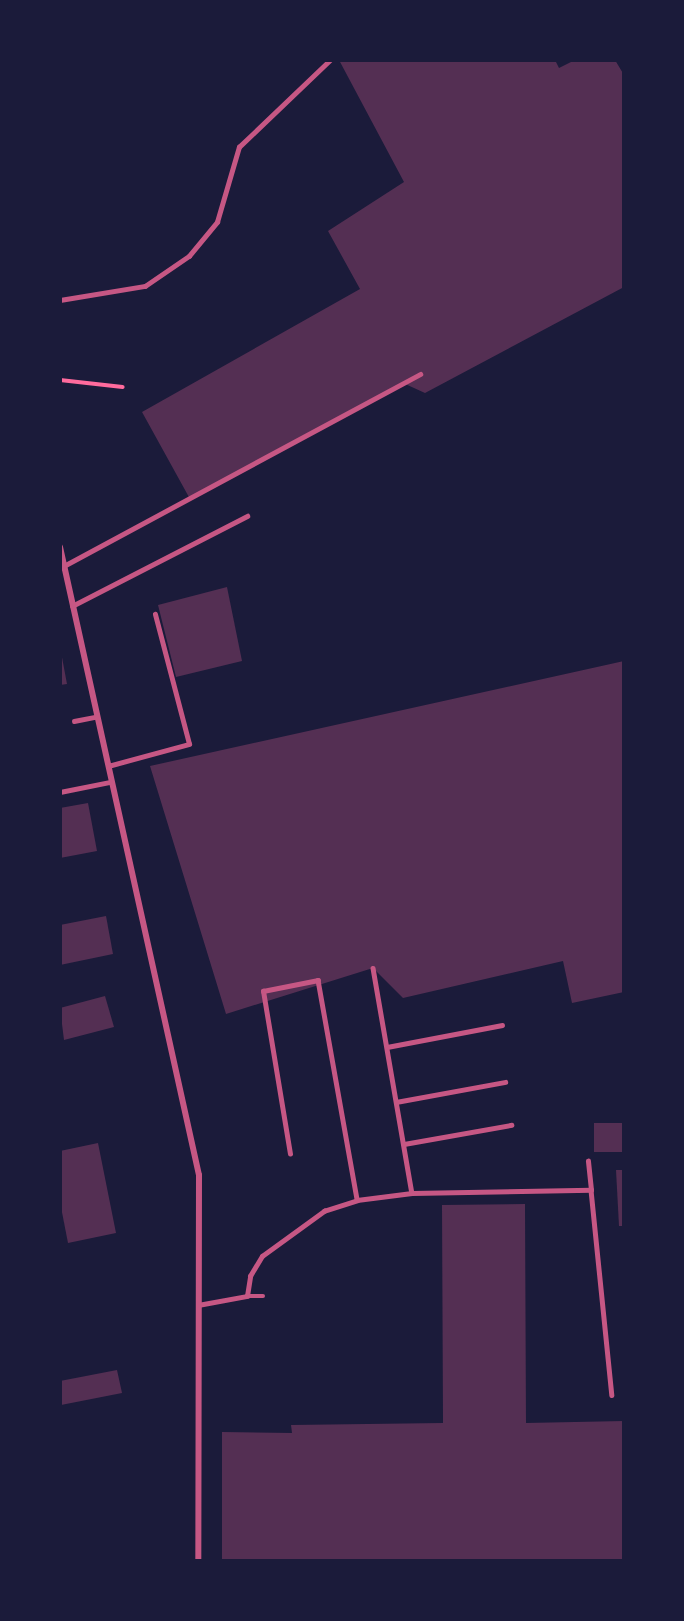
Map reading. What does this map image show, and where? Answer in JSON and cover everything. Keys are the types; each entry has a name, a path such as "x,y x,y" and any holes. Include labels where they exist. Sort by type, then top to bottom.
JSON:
{"street":[{"path":"60,547 62,568 199,1175 198,1561"}],"lane":[{"path":"60,300 145,286 189,256 217,222 240,147 330,60"},
{"path":"62,568 420,374"},
{"path":"72,606 247,516"},
{"path":"106,766 189,744 155,614"},
{"path":"74,721 95,717"},
{"path":"60,792 110,782"},
{"path":"373,968 412,1193"},
{"path":"290,1154 263,991 318,980 357,1200"},
{"path":"387,1047 502,1025"},
{"path":"396,1102 505,1082"},
{"path":"404,1144 511,1125"},
{"path":"588,1161 612,1395"},
{"path":"247,1296 250,1275 262,1256 324,1211 357,1200 412,1193 591,1190"},
{"path":"198,1305 247,1296 264,1296"}],"path":[{"path":"60,380 123,387"}],"building":[{"path":"339,60 555,60 559,68 575,60 615,60 624,75 624,287 425,393 403,383 190,499 142,412 360,289 328,231 404,182"},
{"path":"227,587 242,661 176,677 158,605"},
{"path":"60,653 67,684 60,685"},
{"path":"624,661 624,992 572,1003 563,961 403,998 373,968 226,1014 150,766"},
{"path":"88,803 97,851 60,858 60,808"},
{"path":"106,916 113,954 60,965 60,925"},
{"path":"105,996 114,1027 64,1040 60,1008"},
{"path":"594,1123 624,1123 624,1152 594,1152"},
{"path":"98,1143 116,1233 68,1243 60,1202 60,1151"},
{"path":"616,1170 624,1170 624,1226 619,1226"},
{"path":"525,1204 526,1423 624,1421 624,1561 222,1561 222,1432 292,1433 291,1425 443,1423 442,1205"},
{"path":"117,1370 122,1393 61,1405 60,1381"}]}
